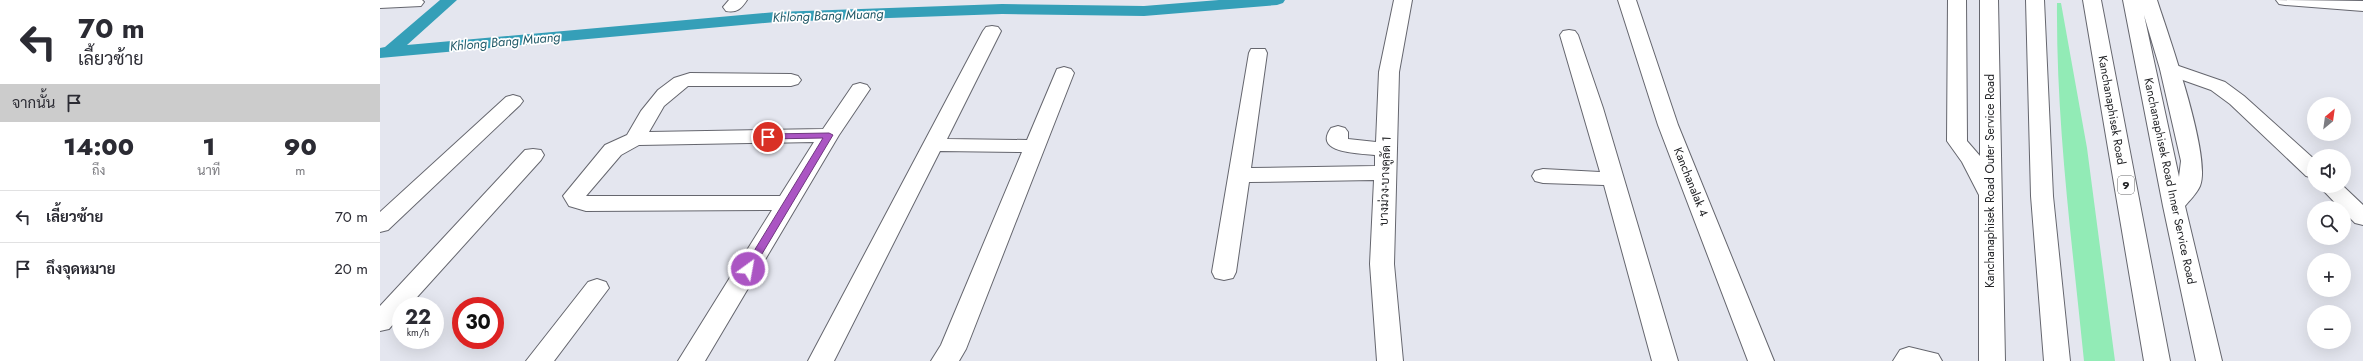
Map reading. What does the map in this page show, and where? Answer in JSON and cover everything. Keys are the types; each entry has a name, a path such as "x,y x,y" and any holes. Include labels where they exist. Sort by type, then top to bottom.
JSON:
{"main road":[{"name":"Kanchanalak 4","path":"1627,0 1668,125 1761,361"},
{"path":"1957,0 1957,140 1972,160 1990,196"},
{"path":"2285,0 2363,6"},
{"name":"บางม่วง-บางคูลัด 1","path":"1390,361 1382,264 1389,72 1403,1"},
{"path":"391,6 415,2"},
{"name":"Kanchanaphisek Road Outer Service Road","path":"1989,2 1992,361"},
{"path":"2035,2 2042,196 2057,361"},
{"path":"2138,3 2170,69 2192,161 2189,186 2174,206"},
{"name":"Kanchanaphisek Road Inner Service Road","path":"2138,3 2174,206 2209,361"},
{"name":"Kanchanaphisek Road","path":"2093,4 2157,361"},
{"path":"821,361 992,31"},
{"path":"1569,35 1594,108 1612,179 1626,221 1665,361"},
{"path":"1224,272 1258,53"},
{"path":"2170,69 2218,86 2237,100 2307,165"},
{"path":"944,361 953,349 1036,146 1064,73"},
{"path":"635,139 642,124 672,86 681,81 690,79 791,80"},
{"path":"691,361 789,203 829,135 860,89"},
{"path":"380,225 513,101"},
{"path":"1338,132 1338,143 1387,150"},
{"path":"789,203 586,204 577,201 574,196 612,150 635,139 829,135"},
{"path":"933,145 1036,146"},
{"path":"380,322 391,299 533,155"},
{"path":"1239,175 1386,173"},
{"path":"1543,176 1612,179"},
{"path":"2337,193 2363,218"},
{"path":"540,361 597,288"},
{"path":"1906,361 1909,357 1929,361"}],"green space":[{"path":"2057,3 2061,3 2087,148 2115,361 2084,361 2062,138 2057,48"}],"waterway":[{"path":"390,52 449,0"},
{"name":"Khlong Bang Muang","path":"380,53 776,17 1002,9 1144,11 1277,0"}],"route":[{"path":"748,269 829,135 768,137"}]}
